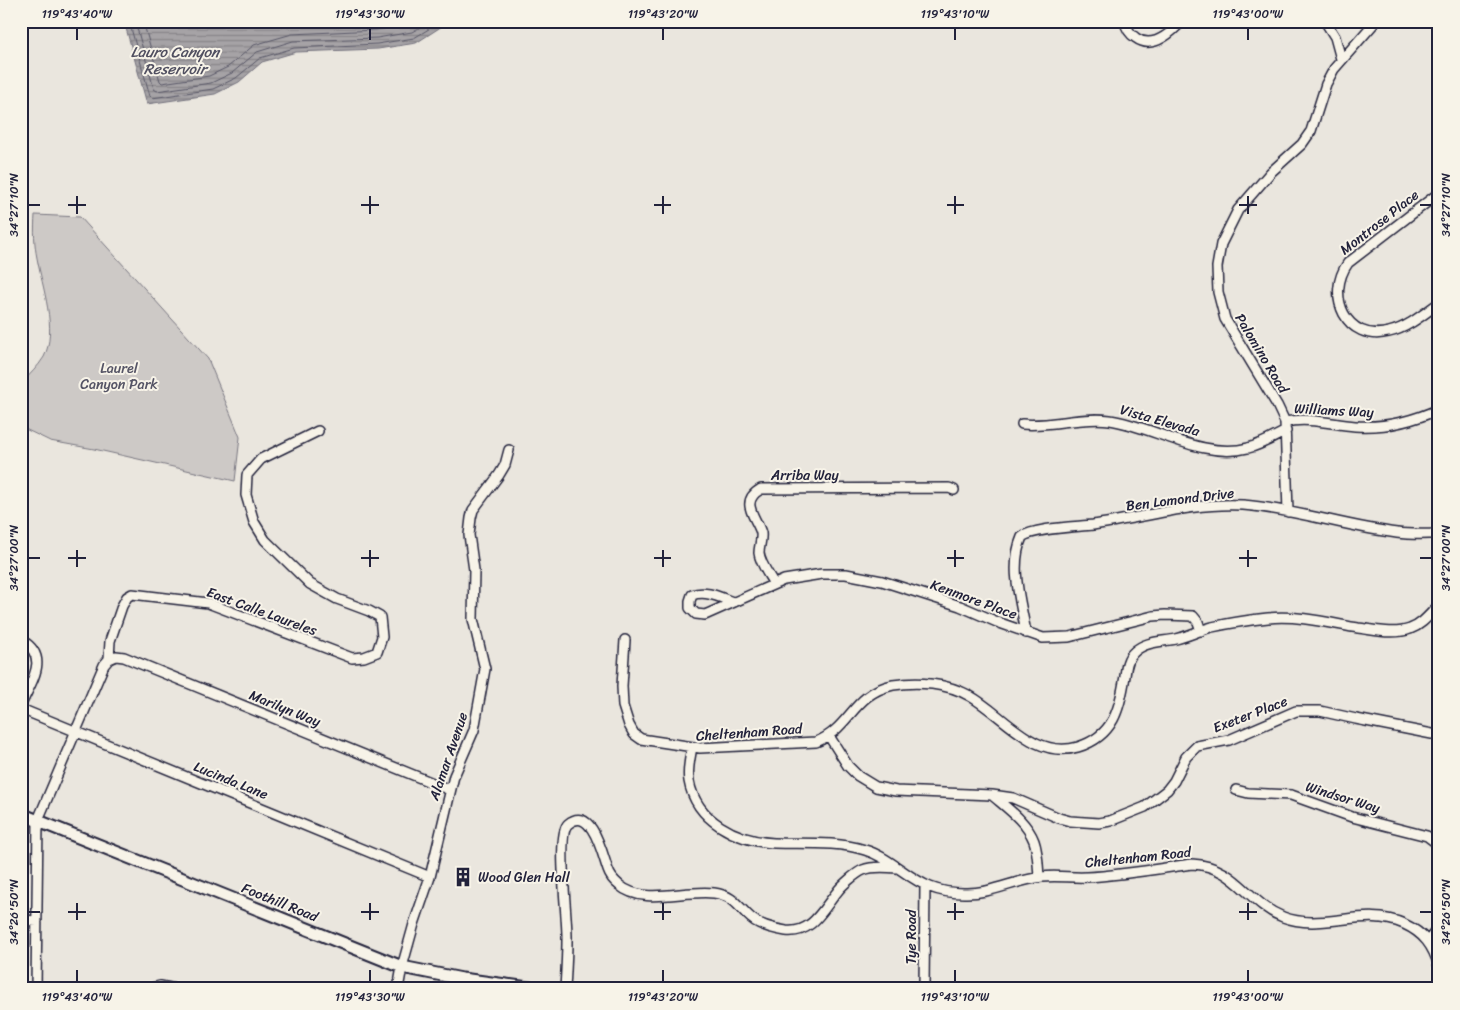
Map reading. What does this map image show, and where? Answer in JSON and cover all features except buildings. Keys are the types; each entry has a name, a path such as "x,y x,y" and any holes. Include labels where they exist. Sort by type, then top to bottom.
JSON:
{"main road":[{"name":"Foothill Road","path":"21,814 402,967 462,979 536,989"}],"street":[{"path":"1125,21 1125,25 1131,35 1139,41 1149,42 1172,32 1182,21"},
{"path":"1325,21 1336,37 1341,59"},
{"name":"Palomino Road","path":"1288,512 1286,426 1277,405 1224,320 1218,292 1216,266 1218,254 1238,210 1271,172 1302,144 1311,131 1326,84 1341,59 1376,21"},
{"name":"Montrose Place","path":"1439,193 1348,263 1342,271 1338,291 1338,301 1346,320 1354,327 1374,334 1389,332 1402,326 1439,303"},
{"name":"Williams Way","path":"1286,426 1295,420 1316,420 1373,427 1398,423 1439,409"},
{"name":"Vista Elevada","path":"1022,424 1091,419 1111,420 1210,448 1227,450 1250,448 1286,426"},
{"name":"East Calle Laureles","path":"36,989 38,820 104,665 109,659 110,641 127,597 132,594 208,603 352,658 364,657 377,652 382,637 380,617 369,611 337,600 310,584 265,540 254,522 246,495 247,474 261,459 318,431"},
{"name":"Alamar Avenue","path":"398,989 414,924 430,877 454,776 474,730 485,669 473,619 474,570 469,536 471,518 473,510 499,476 505,465 509,450"},
{"name":"Arriba Way","path":"774,584 760,559 761,534 752,517 750,507 754,495 761,489 949,488 954,490"},
{"name":"Ben Lomond Drive","path":"1026,633 1016,562 1018,546 1022,537 1026,534 1040,530 1088,525 1209,506 1244,505 1398,534 1439,534"},
{"name":"Kenmore Place","path":"733,602 784,580 822,574 846,574 866,577 960,606 1043,638 1069,637 1143,618 1165,615 1193,616 1198,622 1201,631"},
{"name":"Cheltenham Road","path":"1439,605 1415,627 1400,632 1284,618 1268,618 1212,627 1174,640 1144,645 1132,653 1128,661 1121,702 1116,715 1103,733 1092,741 1077,747 1054,748 1040,744 1013,729 970,696 946,687 920,683 891,686 867,695 840,727 816,742 692,747 688,771 692,793 702,812 723,828 756,840 773,843 851,846 878,854 925,885 933,888 970,893 1004,887 1039,877 1084,877 1122,874 1192,864 1204,865 1214,867 1227,874 1267,908 1282,917 1304,922 1365,917 1387,918 1411,927 1428,942 1439,966"},
{"path":"21,640 34,650 38,662 21,705"},
{"path":"625,640 622,706 634,734 645,741 692,747"},
{"name":"Marilyn Way","path":"109,659 116,656 124,657 450,790"},
{"name":"Lucinda Lane","path":"21,710 430,877"},
{"name":"Exeter Place","path":"828,736 848,766 858,776 876,786 896,791 992,794 1013,798 1070,821 1099,823 1110,821 1145,807 1167,790 1174,781 1187,755 1197,746 1230,740 1296,711 1320,710 1356,720 1432,734"},
{"name":"Windsor Way","path":"1236,790 1248,793 1291,795 1352,817 1427,836 1439,845"},
{"path":"992,794 1023,823 1031,834 1036,847 1039,877"},
{"path":"565,989 567,939 562,849 564,830 573,821 578,820 587,823 595,832 608,871 612,878 624,889 640,895 652,896 699,893 722,895 738,902 751,918 762,925 788,931 805,928 813,923 838,890 864,870 881,867 900,868"},
{"name":"Tye Road","path":"924,989 925,885"},
{"path":"21,920 37,921"},
{"path":"1428,942 1439,926"},
{"path":"147,989 160,986 176,989"}],"green space":[{"name":"Laurel Canyon Park","path":"35,215 80,217 208,359 240,437 235,481 50,441 21,427 21,384 44,357 50,334 48,308 35,247"}],"water":[{"name":"Lauro Canyon Reservoir","path":"124,21 450,21 416,43 378,49 296,52 262,62 239,82 215,94 147,104"}],"place":[{"name":"Wood Glen Hall","path":"463,877"}]}
